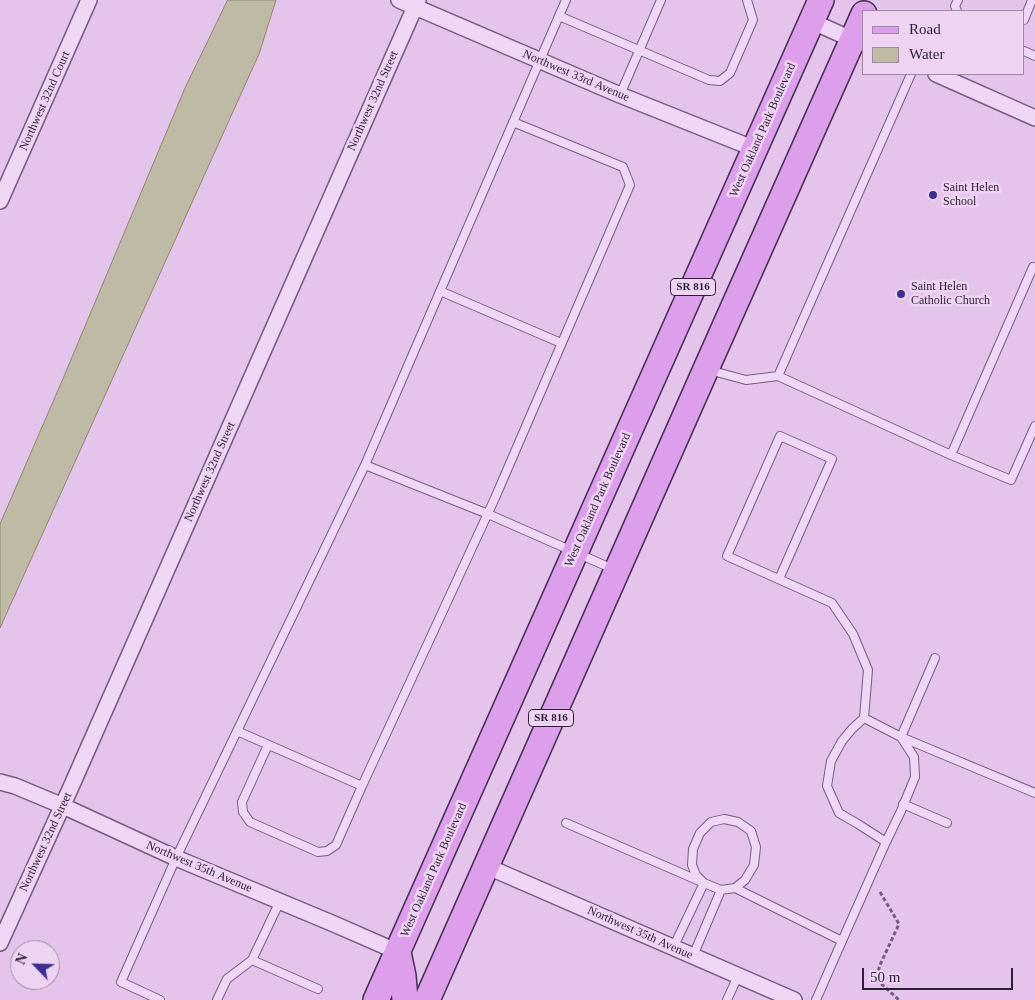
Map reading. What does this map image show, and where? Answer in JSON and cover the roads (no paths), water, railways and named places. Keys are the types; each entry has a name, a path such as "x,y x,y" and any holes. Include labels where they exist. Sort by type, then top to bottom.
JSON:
{"main road":[{"name":"West Oakland Park Boulevard","path":"376,1000 816,11"},
{"name":"SR 816","path":"427,1000 706,369 858,42 862,23"},
{"path":"398,952 405,1000"}],"street":[{"name":"Northwest 32nd Court","path":"0,201 89,0"},
{"name":"Northwest 33rd Avenue","path":"399,0 416,3 620,95 754,149"},
{"name":"Northwest 32nd Street","path":"0,943 63,806 416,3"},
{"path":"816,11 858,42"},
{"path":"938,75 1035,118"},
{"name":"Northwest 35th Avenue","path":"0,782 63,806 176,858 398,952"},
{"name":"Northwest 35th Avenue","path":"486,866 787,999"}],"lane":[{"path":"160,1000 120,982 176,858 365,465 566,0"},
{"path":"620,95 661,0"},
{"path":"559,16 709,80 720,81 730,73 753,20 747,0"},
{"path":"1025,18 1032,0"},
{"path":"778,376 911,75"},
{"path":"268,745 242,802 243,812 250,822 318,852 327,851 336,845 488,514 630,185 623,167 513,122"},
{"path":"951,455 1033,267"},
{"path":"440,291 561,344"},
{"path":"706,369 746,380 778,376 1010,480 1035,426"},
{"path":"779,579 832,459 780,436 727,556 832,603 853,634 868,670 864,718 852,728 842,741 831,762 827,786 839,813 886,842"},
{"path":"365,465 488,514 617,571"},
{"path":"901,736 935,658"},
{"path":"864,718 901,736 1035,792"},
{"path":"237,731 362,786"},
{"path":"816,1000 915,777 914,756 901,736"},
{"path":"904,804 947,823"},
{"path":"566,823 704,883 721,890 735,888 745,880 754,865 756,847 751,831 738,822 724,819 711,822 700,833 693,849 692,865 696,875 704,883"},
{"path":"673,948 704,883"},
{"path":"735,888 842,941"},
{"path":"693,956 721,890"},
{"path":"217,1000 227,979 252,960 280,901"},
{"path":"252,960 318,989"},
{"path":"728,1000 738,976"}],"water":[{"path":"228,0 276,0 259,54 0,628 0,524 185,88"}],"place":[{"name":"Saint Helen School","path":"933,195"},
{"name":"Saint Helen Catholic Church","path":"901,294"}]}
